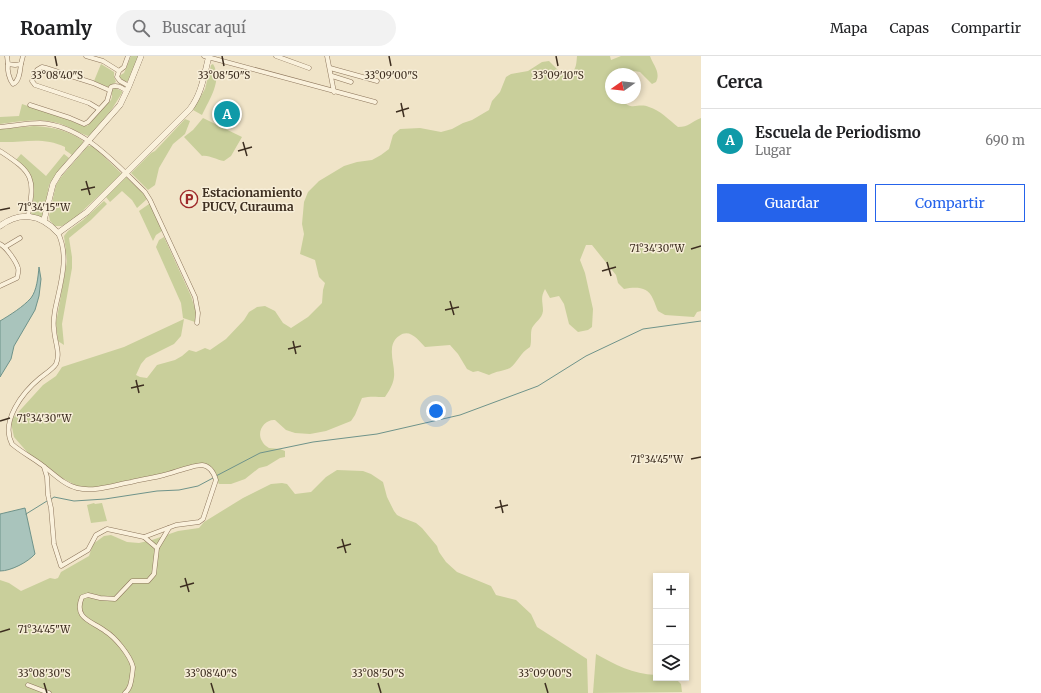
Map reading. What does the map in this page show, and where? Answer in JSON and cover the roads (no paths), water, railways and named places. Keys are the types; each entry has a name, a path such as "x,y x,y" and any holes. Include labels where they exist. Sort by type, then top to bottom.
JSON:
{"street":[{"path":"7,56 7,69 13,84 17,81 23,56"},
{"path":"86,56 103,61 119,71"},
{"path":"128,56 124,67 119,71 117,76 117,79 128,88"},
{"path":"44,220 53,184 59,174 120,105 141,56"},
{"path":"276,56 296,60 298,64 309,68"},
{"path":"327,56 334,92"},
{"path":"58,233 87,212 185,114 194,103 203,84 207,57 375,102"},
{"path":"8,64 21,64"},
{"path":"99,110 89,103 35,85 32,81 37,70 42,67 46,68 88,81 109,90"},
{"path":"330,68 377,81"},
{"path":"332,76 351,82"},
{"path":"30,106 70,118 84,124 88,122 107,101 111,87 114,85 128,88"},
{"path":"0,127 39,123 58,126 76,133 88,140 126,173 145,192 150,200 195,297 198,313 197,323"},
{"path":"0,152 21,165 32,182 32,193 28,216"},
{"path":"0,226 14,218 28,216 44,220 58,233 64,261 54,323 58,356 55,365 20,397 6,415"},
{"path":"52,227 58,229 65,228"},
{"path":"61,242 62,233 65,228"},
{"path":"6,247 20,238"},
{"path":"0,244 6,247 18,267 17,278 0,286"},
{"path":"5,421 4,428 9,440 70,485 77,488 102,488 158,477 202,466 210,468 216,480 204,519 199,522 182,523 144,537"},
{"path":"42,465 47,477 48,495 52,508 54,544 62,566 88,550 96,535 107,529 144,537 158,548"},
{"path":"125,693 128,690 131,681 133,668 127,653 105,631 86,621 79,604 82,597 88,595 100,598 115,599 132,580 148,581 154,574 158,548 170,527"},
{"path":"28,685 49,693"}],"water":[{"path":"39,267 41,279 39,296 35,310 14,346 11,359 0,377 0,321 20,308 31,298 36,287"},
{"path":"25,508 35,554 19,566 0,571 0,514"}],"waterway":[{"path":"216,476 260,453 313,442 377,434 460,415 538,386 586,356 643,329 701,321"},
{"path":"50,500 54,497 74,501 105,499 157,491 179,490 198,486 213,478"},
{"path":"26,514 47,501"}],"place":[{"name":"Escuela de Periodismo","path":"227,114"},
{"name":"Estacionamiento PUCV, Curauma","path":"189,199"}]}
